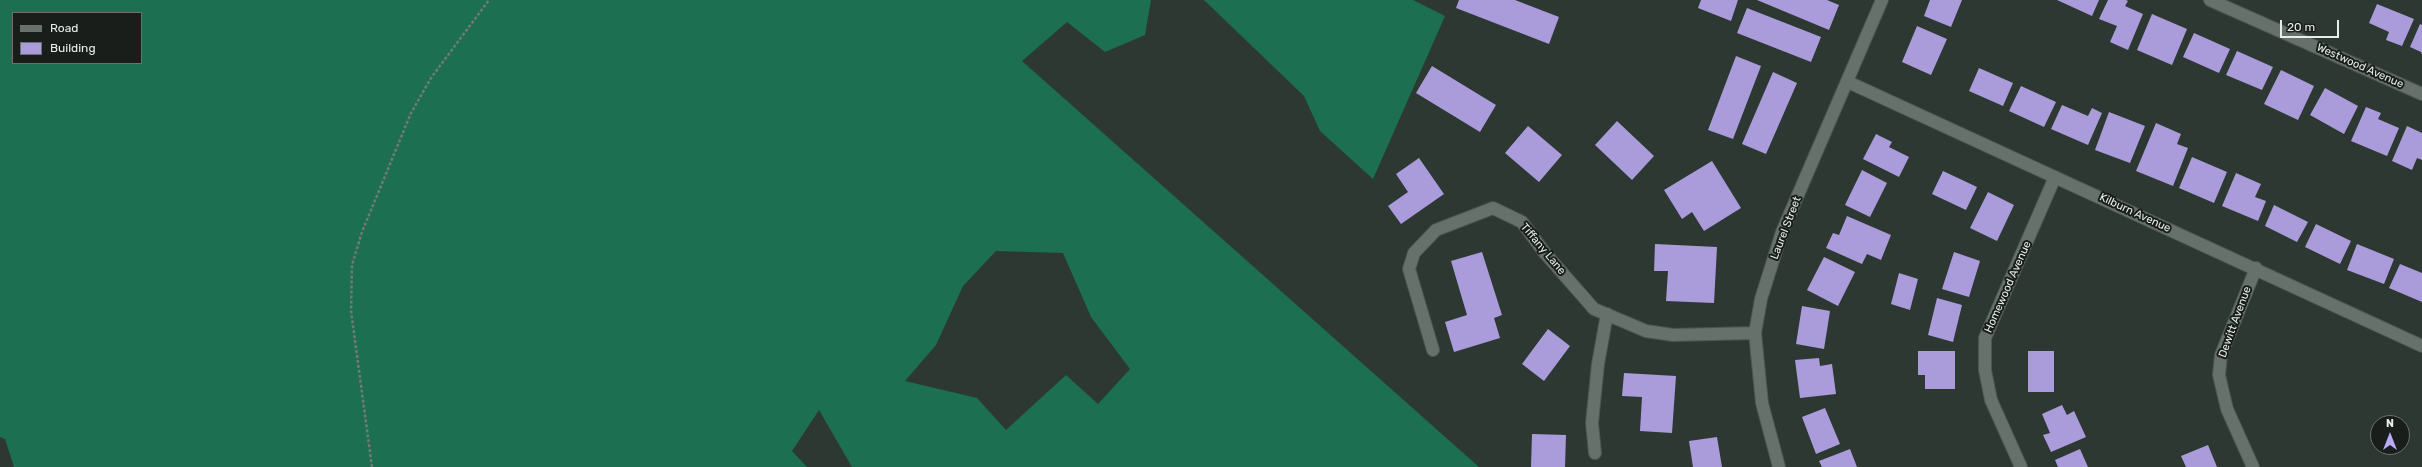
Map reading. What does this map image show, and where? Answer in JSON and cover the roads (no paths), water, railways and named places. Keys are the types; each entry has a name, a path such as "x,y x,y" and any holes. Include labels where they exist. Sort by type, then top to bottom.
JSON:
{"street":[{"name":"Laurel Street","path":"1779,467 1762,403 1756,333 1761,299 1782,232 1848,82 1882,0"},
{"name":"Westwood Avenue","path":"2210,0 2422,94"},
{"name":"Kilburn Avenue","path":"1848,82 2256,268 2422,346"},
{"name":"Homewood Avenue","path":"2021,467 1991,400 1985,370 1985,338 2055,177"},
{"name":"Tiffany Lane","path":"1433,350 1409,269 1414,253 1436,230 1493,208 1522,222 1544,252 1594,309 1653,332 1673,335 1756,333"},
{"name":"Dewitt Avenue","path":"2253,467 2227,408 2219,375 2221,355 2256,268"},
{"path":"1595,453 1592,423 1598,364 1607,314"}]}
